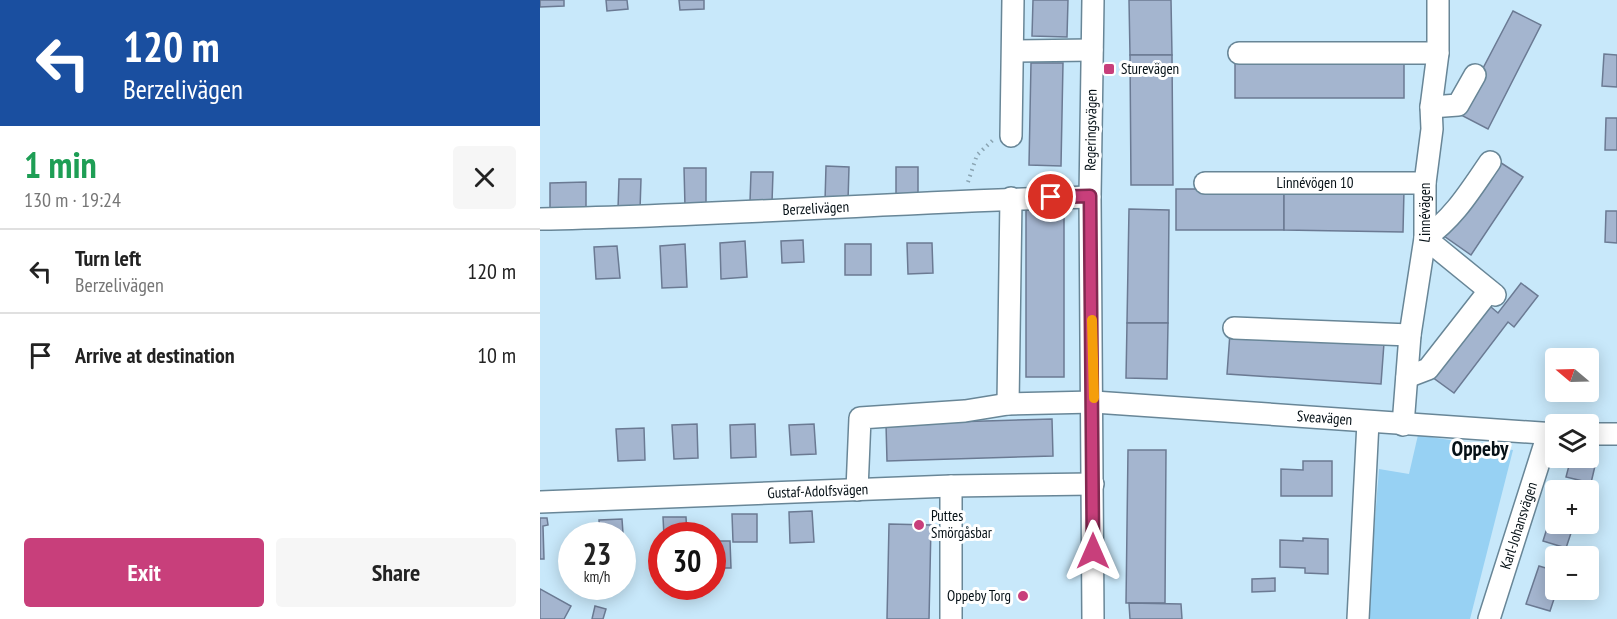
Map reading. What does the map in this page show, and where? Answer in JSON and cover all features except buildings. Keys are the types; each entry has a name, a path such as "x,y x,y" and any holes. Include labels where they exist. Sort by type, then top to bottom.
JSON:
{"street":[{"path":"1011,136 1013,0"},
{"name":"Regeringsvägen","path":"1092,0 1090,196 1094,402 1093,619"},
{"name":"Linnévägen","path":"1403,425 1410,335 1425,238 1425,183 1438,53 1438,0"},
{"path":"1013,51 1092,50"},
{"path":"1239,52 1438,53"},
{"path":"1431,107 1458,105 1475,75"},
{"path":"1407,377 1428,369 1492,293 1425,238 1445,225 1490,162"},
{"name":"Linnévögen 10","path":"1205,183 1425,183"},
{"name":"Berzelivägen","path":"540,219 667,216 1090,196"},
{"path":"1008,404 1011,198"},
{"path":"1234,328 1410,335"},
{"name":"Sveavägen","path":"857,490 860,418 965,411 1008,404 1094,402 1545,434"},
{"path":"1358,619 1368,422"},
{"path":"1599,434 1617,434"},
{"name":"Karl-Johansvägen","path":"1489,619 1545,455"},
{"name":"Gustaf-Adolfsvägen","path":"540,502 951,486 1093,484"},
{"path":"951,486 951,619"}],"path":[{"path":"968,200 966,193 977,155 994,140 1011,136"}],"shaded area":[{"path":"1418,435 1513,450 1470,619 1367,619 1379,469 1409,474"}],"slow traffic":[{"path":"1092,320 1094,398"}],"place":[{"name":"Sturevägen","path":"1109,69"},
{"name":"Puttes Smörgåsbar","path":"919,525"},
{"name":"Oppeby Torg","path":"1023,596"}],"district":[{"name":"Oppeby","path":"1480,449"}],"route":[{"path":"1051,197 1090,196 1094,402 1093,551"}]}
